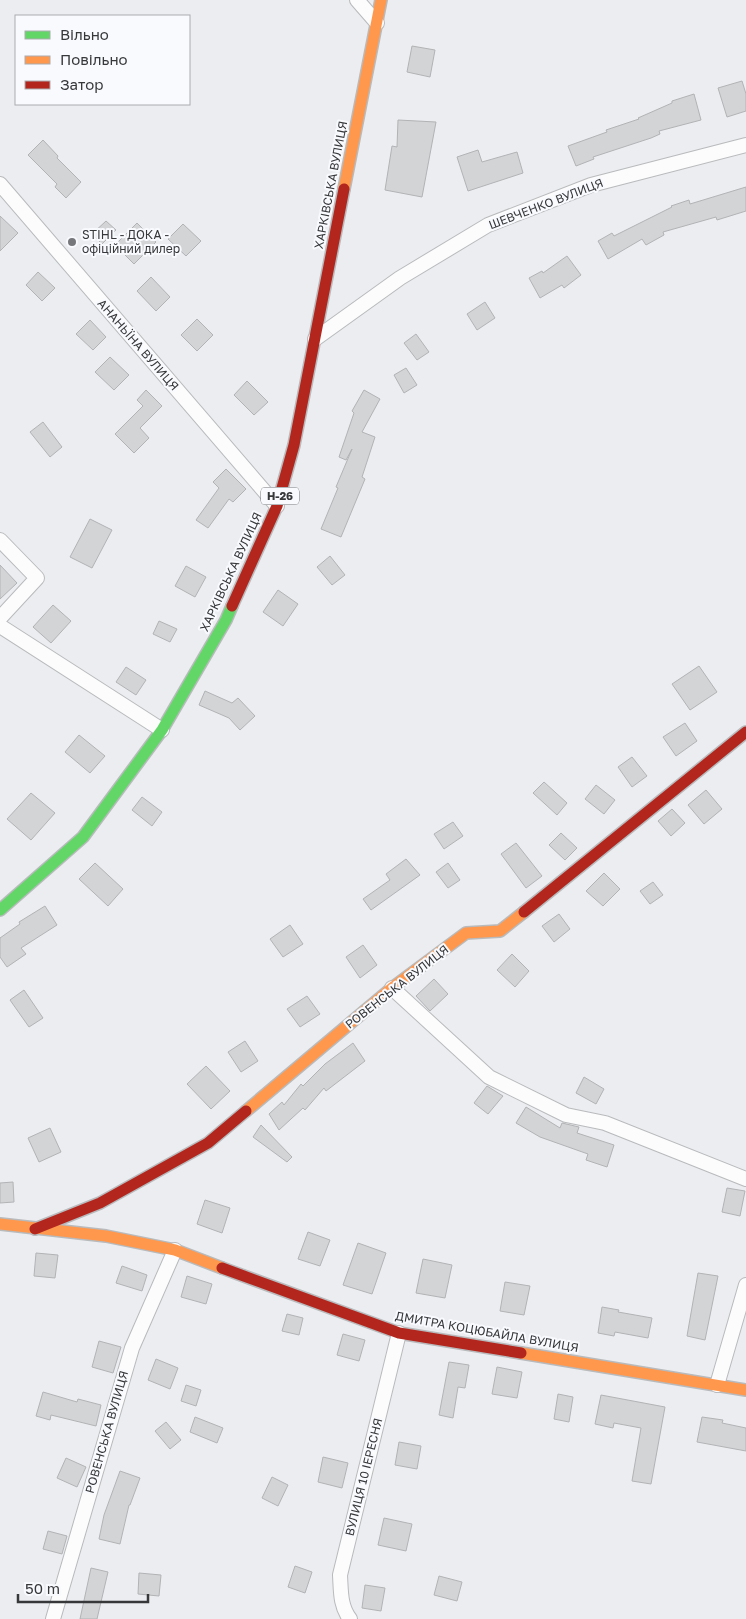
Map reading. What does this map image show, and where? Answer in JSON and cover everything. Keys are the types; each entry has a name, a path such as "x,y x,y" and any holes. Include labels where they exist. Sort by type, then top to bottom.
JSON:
{"street":[{"path":"356,0 377,23"},
{"name":"ХАРКІВСЬКА ВУЛИЦЯ","path":"0,910 83,838 162,730 226,620 277,506 294,445 381,0"},
{"name":"ШЕВЧЕНКО ВУЛИЦЯ","path":"315,339 400,278 488,225 591,185 746,145"},
{"name":"АНАНЬЇНА ВУЛИЦЯ","path":"0,184 277,506"},
{"path":"0,540 37,578 0,618"},
{"path":"0,626 162,730"},
{"name":"РОВЕНСЬКА ВУЛИЦЯ","path":"35,1229 100,1203 208,1143 392,988 466,933 500,931 746,732"},
{"path":"392,988 489,1077 566,1115 605,1123 746,1179"},
{"name":"ДМИТРА КОЦЮБАЙЛА ВУЛИЦЯ","path":"0,1224 106,1236 175,1250 399,1333 746,1390"},
{"name":"РОВЕНСЬКА ВУЛИЦЯ","path":"53,1619 132,1348 175,1250"},
{"path":"717,1385 746,1284"},
{"name":"ВУЛИЦЯ 10 ІЕРЕСНЯ","path":"350,1619 346,1614 341,1597 340,1575 399,1333"}],"building":[{"path":"412,46 435,50 430,77 407,72"},
{"path":"742,81 746,94 746,111 727,117 718,88"},
{"path":"694,94 701,120 659,131 660,134 651,138 593,157 594,159 576,166 568,146 639,119 672,103 672,101"},
{"path":"398,120 436,122 422,197 385,190 392,146 397,147"},
{"path":"43,140 58,156 57,158 81,182 66,198 55,187 57,184 28,155"},
{"path":"478,150 482,162 517,152 523,173 468,191 457,157"},
{"path":"746,187 746,211 717,220 716,217 663,232 664,235 646,245 642,239 608,259 598,241 612,233 614,236 671,206 689,200 690,204"},
{"path":"0,216 18,233 0,251"},
{"path":"106,221 116,230 102,244 92,234"},
{"path":"137,223 156,242 134,264 115,245"},
{"path":"183,224 201,241 186,256 168,239"},
{"path":"567,256 581,275 564,288 562,285 540,298 529,278 542,271 543,273"},
{"path":"38,272 55,288 42,301 26,285"},
{"path":"151,277 170,297 156,311 137,291"},
{"path":"485,302 495,318 477,330 467,314"},
{"path":"197,319 213,335 197,351 181,335"},
{"path":"90,320 106,337 93,350 76,334"},
{"path":"416,334 429,352 417,360 404,343"},
{"path":"110,357 129,375 114,390 95,372"},
{"path":"406,368 417,385 404,393 394,375"},
{"path":"247,381 268,402 254,415 234,395"},
{"path":"146,390 162,406 140,428 149,438 134,453 115,434 143,406 137,400"},
{"path":"364,390 380,399 362,432 375,437 362,477 365,479 341,537 321,529 352,449 346,460 339,457 354,413 352,411"},
{"path":"43,422 62,447 50,457 30,432"},
{"path":"226,469 246,489 233,502 229,499 208,528 196,520 219,488 213,482"},
{"path":"90,519 112,530 92,568 70,557"},
{"path":"330,556 345,575 332,585 317,567"},
{"path":"0,565 17,583 0,599"},
{"path":"186,566 206,577 195,597 175,586"},
{"path":"278,590 298,604 283,626 263,612"},
{"path":"53,605 71,621 51,643 33,627"},
{"path":"159,621 177,629 170,642 153,634"},
{"path":"699,666 717,692 690,710 672,684"},
{"path":"126,667 146,680 136,695 116,682"},
{"path":"205,691 232,703 238,698 255,716 240,730 229,718 199,705"},
{"path":"685,723 697,741 676,756 663,737"},
{"path":"79,735 105,756 90,773 65,752"},
{"path":"632,757 647,776 632,787 618,767"},
{"path":"544,782 567,803 557,815 533,793"},
{"path":"596,785 615,800 604,814 585,799"},
{"path":"706,790 722,809 704,824 688,805"},
{"path":"31,793 55,813 31,840 7,819"},
{"path":"142,797 162,812 152,826 132,810"},
{"path":"672,809 685,823 671,836 658,821"},
{"path":"453,822 463,836 444,849 434,834"},
{"path":"561,833 577,848 565,860 549,845"},
{"path":"516,843 542,876 526,888 501,854"},
{"path":"406,859 420,875 371,910 363,899 390,880 386,874"},
{"path":"95,863 123,889 108,906 79,879"},
{"path":"448,863 460,880 448,888 436,872"},
{"path":"604,873 620,889 603,906 586,891"},
{"path":"653,882 663,895 650,904 640,891"},
{"path":"45,906 57,925 21,948 26,954 7,967 0,957 0,938 20,924 19,922"},
{"path":"559,914 570,929 554,942 542,926"},
{"path":"290,925 303,944 283,957 270,939"},
{"path":"363,945 377,965 360,978 346,957"},
{"path":"512,954 529,971 515,987 497,970"},
{"path":"434,979 448,994 430,1011 416,996"},
{"path":"24,990 43,1018 29,1027 10,1000"},
{"path":"307,996 320,1014 300,1027 287,1009"},
{"path":"245,1041 258,1061 241,1072 228,1052"},
{"path":"353,1043 365,1061 326,1091 324,1088 305,1110 303,1108 279,1130 269,1114 282,1102 284,1105 301,1084 303,1086 325,1064"},
{"path":"206,1066 230,1091 211,1109 187,1084"},
{"path":"584,1077 604,1089 596,1104 576,1093"},
{"path":"487,1086 503,1096 488,1114 474,1103"},
{"path":"526,1107 560,1128 562,1123 579,1127 577,1133 614,1145 607,1167 586,1160 588,1154 540,1137 516,1123"},
{"path":"261,1125 292,1157 287,1162 253,1137"},
{"path":"50,1128 61,1152 39,1162 28,1138"},
{"path":"13,1182 14,1202 0,1203 0,1183"},
{"path":"727,1188 745,1191 740,1216 722,1212"},
{"path":"205,1200 230,1208 222,1233 197,1224"},
{"path":"308,1232 330,1240 320,1266 298,1259"},
{"path":"358,1243 386,1253 372,1294 343,1285"},
{"path":"36,1253 58,1255 55,1278 34,1276"},
{"path":"423,1259 452,1265 445,1298 416,1293"},
{"path":"122,1266 147,1275 142,1291 116,1283"},
{"path":"698,1273 718,1276 705,1340 687,1336"},
{"path":"187,1276 212,1284 206,1304 181,1297"},
{"path":"505,1282 530,1286 524,1315 500,1311"},
{"path":"602,1307 652,1318 648,1338 615,1332 614,1336 598,1333"},
{"path":"287,1314 303,1318 299,1335 282,1331"},
{"path":"343,1334 365,1340 359,1361 337,1355"},
{"path":"99,1341 121,1347 113,1373 92,1367"},
{"path":"156,1359 178,1368 170,1389 148,1380"},
{"path":"449,1362 469,1365 465,1388 458,1387 453,1418 439,1415"},
{"path":"497,1367 522,1372 517,1398 492,1394"},
{"path":"186,1385 201,1390 196,1406 181,1401"},
{"path":"43,1392 77,1402 78,1399 101,1405 96,1426 51,1415 50,1420 36,1416"},
{"path":"558,1394 573,1397 569,1422 554,1419"},
{"path":"601,1395 665,1407 651,1484 632,1481 641,1428 614,1423 613,1428 595,1424"},
{"path":"195,1417 223,1428 217,1443 190,1432"},
{"path":"702,1417 723,1420 722,1423 746,1428 746,1451 697,1442"},
{"path":"166,1422 181,1440 170,1449 155,1431"},
{"path":"399,1442 421,1446 417,1469 395,1465"},
{"path":"323,1457 348,1463 342,1488 318,1482"},
{"path":"66,1458 86,1467 77,1487 57,1478"},
{"path":"120,1471 140,1478 129,1505 120,1544 99,1539 104,1515"},
{"path":"272,1477 288,1485 278,1506 262,1498"},
{"path":"384,1518 412,1524 406,1551 378,1545"},
{"path":"48,1531 67,1536 62,1554 43,1549"},
{"path":"295,1566 312,1572 305,1593 288,1587"},
{"path":"91,1568 108,1572 97,1619 80,1619"},
{"path":"139,1573 161,1575 159,1596 138,1594"},
{"path":"439,1576 462,1582 457,1601 434,1595"},
{"path":"365,1585 385,1588 381,1611 362,1608"}],"traffic: fast":[{"path":"0,910 83,837 162,730 226,620 232,606"}],"traffic: slow":[{"path":"344,189 381,0"},
{"path":"246,1111 392,988 466,933 500,931 524,912"},
{"path":"0,1224 106,1236 175,1250 222,1268"},
{"path":"521,1353 746,1390"}],"traffic: jam":[{"path":"232,606 277,506 294,445 344,189"},
{"path":"524,912 746,732"},
{"path":"35,1229 100,1203 208,1143 246,1111"},
{"path":"222,1268 399,1333 521,1353"}],"place":[{"name":"STIHL - ДОКА - офіційний дилер","path":"72,242"}]}
